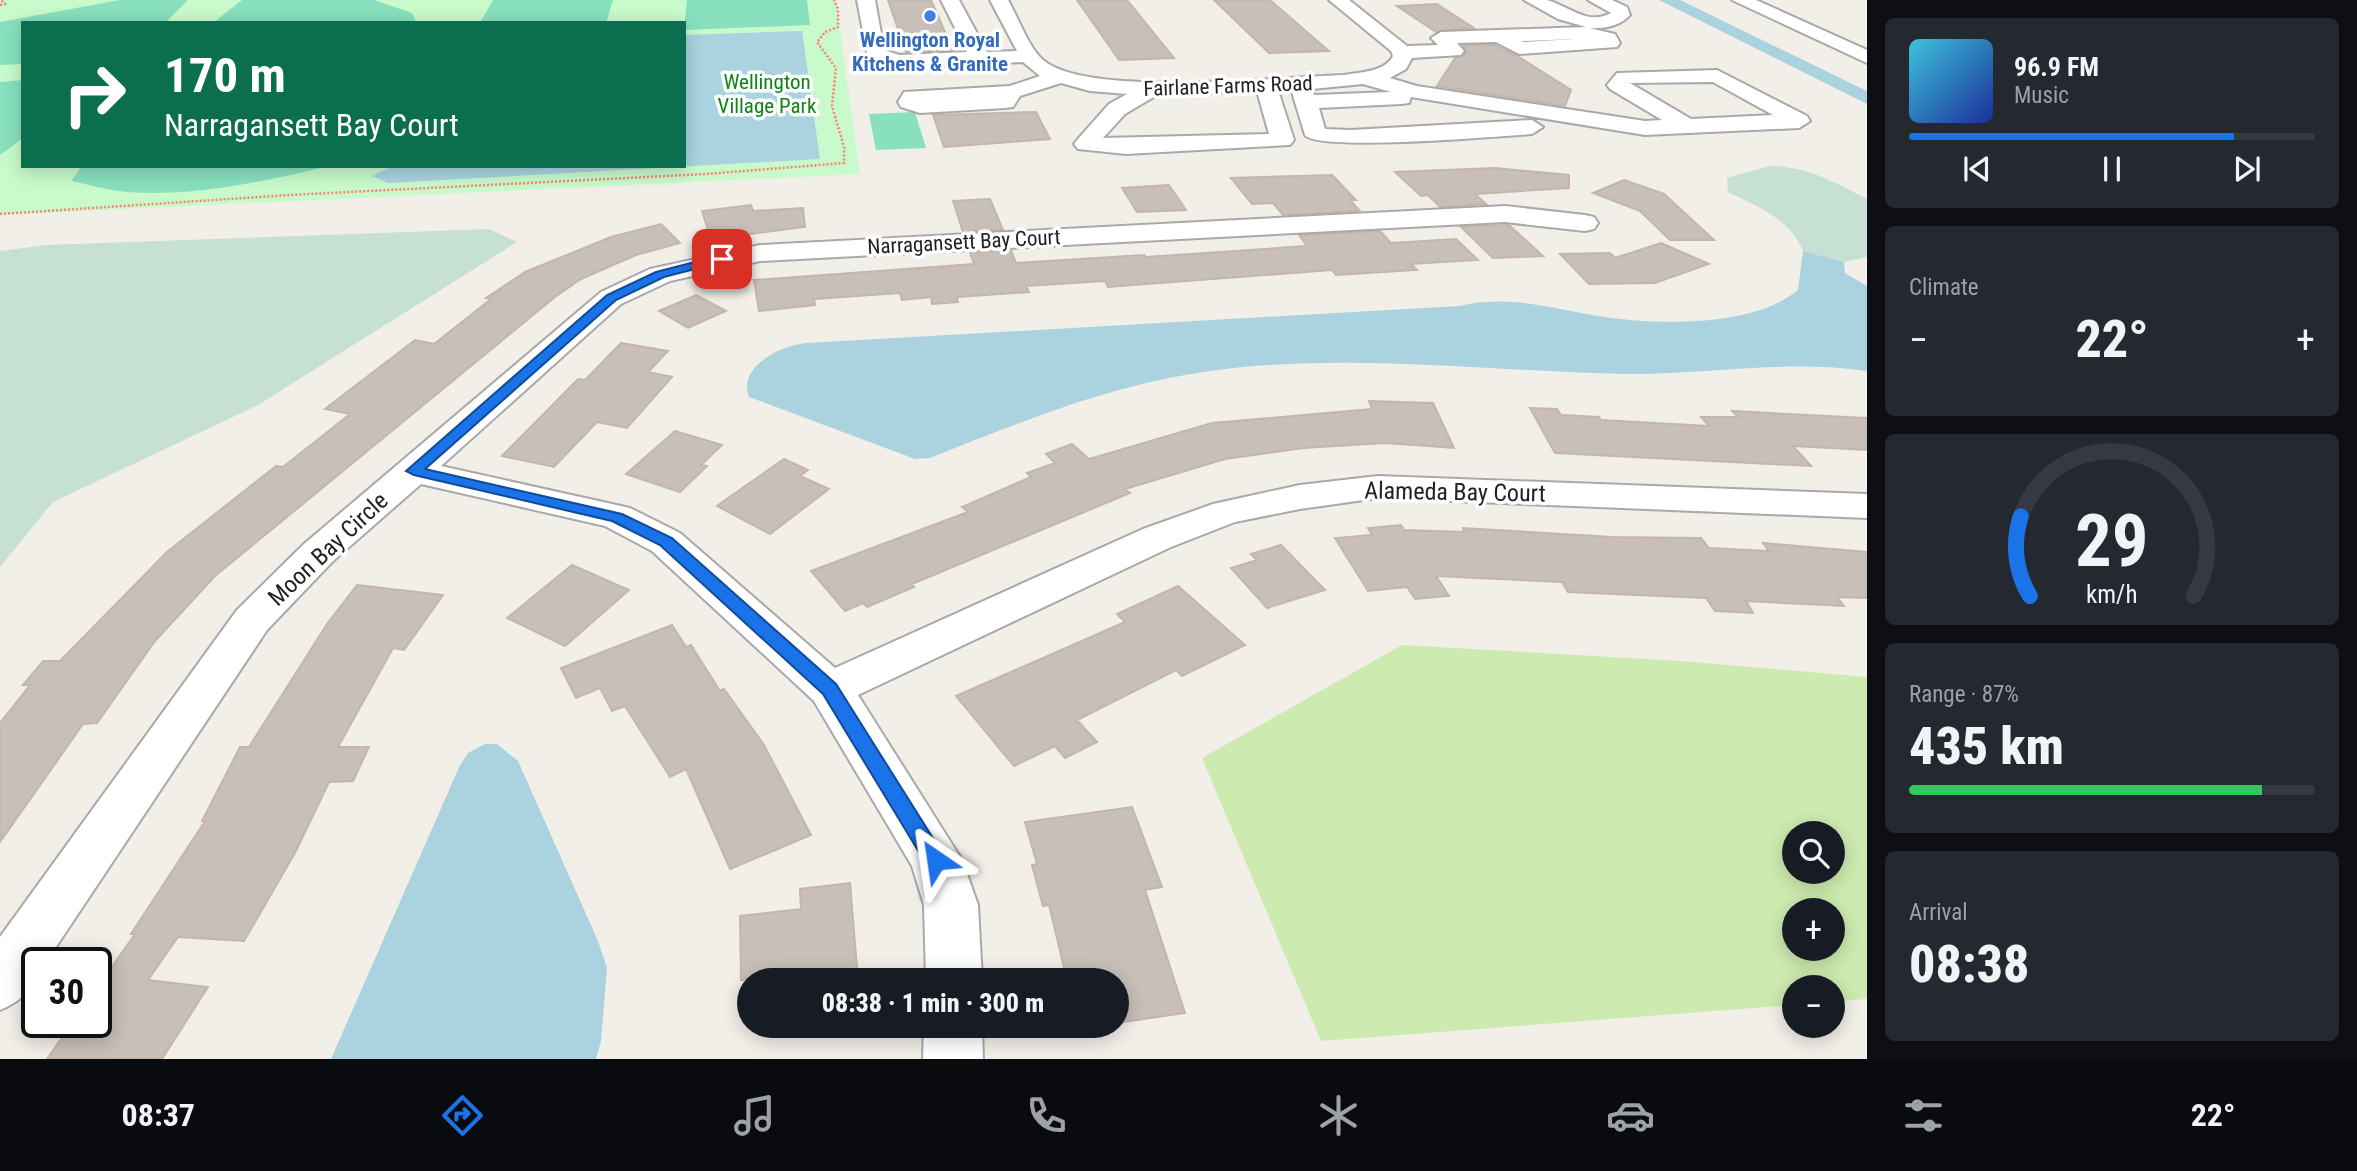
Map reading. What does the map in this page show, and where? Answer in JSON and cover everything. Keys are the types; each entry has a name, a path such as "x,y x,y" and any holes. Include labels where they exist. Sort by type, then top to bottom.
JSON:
{"street":[{"path":"866,0 875,54 898,61 1029,56"},
{"path":"950,0 980,58"},
{"name":"Fairlane Farms Road","path":"999,0 1029,56 1038,67 1059,78 1102,87 1269,94 1306,101 1395,68 1403,60 1402,52"},
{"path":"1339,1 1374,0"},
{"path":"1533,0 1578,22 1604,20 1621,15 1621,11 1597,0"},
{"path":"1741,0 1867,57"},
{"path":"1339,1 1402,52 1454,51 1441,38 1495,32 1547,65"},
{"path":"1428,29 1587,33 1608,38 1610,43 1519,48"},
{"path":"1377,31 1402,30"},
{"path":"1670,75 1753,123"},
{"path":"1365,78 1415,92 1645,128 1799,121 1717,76 1624,77 1617,85 1687,126"},
{"path":"1012,92 1059,78"},
{"path":"1117,109 1269,94 1282,140 1126,147 1086,144 1117,109 1152,89"},
{"path":"1404,98 1562,125 1350,137 1316,135 1306,101 1404,98"},
{"name":"Narragansett Bay Court","path":"414,471 611,298 660,275 722,259 760,253 1505,214 1585,223"},
{"path":"414,471 617,517 666,542 830,689 936,860 951,905 954,968"},
{"name":"Moon Bay Circle","path":"0,983 252,620 318,553 414,471"},
{"name":"Alameda Bay Court","path":"830,689 1157,538 1226,512 1300,497 1378,487 1867,506"},
{"path":"953,1038 953,1059"}],"path":[{"path":"0,5 5,4 1,0"},
{"path":"0,214 71,212 290,195 505,186 844,163 847,148 837,128 832,104 837,75 834,62 817,42 825,32 838,27 838,9 834,0"}],"green space":[{"name":"Wellington Village Park","path":"0,0 836,0 860,174 0,215"},
{"path":"120,0 188,0 167,21 21,21 21,64 0,65 0,22"},
{"path":"242,0 374,0 412,13 416,21 216,21"},
{"path":"493,0 613,0 607,21 481,21"},
{"path":"687,0 807,0 810,25 686,30"},
{"path":"21,80 21,139 0,155 0,82"},
{"path":"915,112 926,148 876,150 869,114"},
{"path":"1769,166 1808,172 1867,199 1867,257 1844,262 1803,251 1782,222 1728,192 1727,178"},
{"path":"81,168 320,168 225,187 170,193 113,190 71,181"},
{"path":"489,229 517,242 258,405 53,502 0,567 0,251 47,245"},
{"path":"1402,645 1681,661 1867,677 1867,999 1845,1001 1845,975 1782,975 1782,1006 1321,1041 1202,758"}],"water":[{"path":"1659,0 1680,0 1867,91 1867,104"},
{"path":"802,31 820,159 686,166 686,35"},
{"path":"389,168 658,168 388,183 372,176"},
{"path":"1803,251 1844,262 1845,273 1867,286 1867,371 1776,367 1624,374 1353,363 1245,367 1156,381 1090,398 930,458 915,459 749,397 747,386 749,376 764,359 786,348 807,343 1459,306 1498,301 1658,322 1734,317 1780,302 1798,290"},
{"path":"485,744 497,744 518,761 598,941 607,968 601,1041 596,1059 331,1059 460,765 468,753"}],"building":[{"path":"888,0 931,0 953,50 906,52"},
{"path":"1077,0 1127,0 1174,58 1119,60"},
{"path":"1214,0 1270,0 1329,51 1269,53"},
{"path":"1437,4 1474,28 1436,32 1397,6"},
{"path":"1463,45 1495,45 1519,57 1571,90 1565,106 1437,86 1455,58 1466,53"},
{"path":"1036,112 1050,139 944,147 933,115"},
{"path":"1495,168 1569,175 1569,188 1475,194 1486,204 1440,207 1428,195 1421,196 1395,172"},
{"path":"1332,175 1356,200 1350,200 1360,211 1283,215 1273,203 1252,204 1231,178"},
{"path":"1624,180 1664,194 1714,240 1670,240 1640,211 1593,193"},
{"path":"1169,185 1186,210 1137,212 1122,188"},
{"path":"990,199 1003,230 963,232 953,201"},
{"path":"751,205 753,211 803,208 805,227 711,239 702,211"},
{"path":"661,224 680,243 636,255 581,279 555,297 215,576 155,641 97,723 83,724 0,842 0,723 30,685 23,685 43,661 60,661 167,552 276,466 283,467 350,414 325,409 415,340 434,344 491,299 486,298 525,272 611,237"},
{"path":"1509,225 1543,256 1493,258 1461,227"},
{"path":"1380,231 1391,243 1456,239 1478,260 1411,264 1417,270 1336,275 1332,270 1108,287 1105,281 1026,286 1029,292 957,297 958,302 932,304 931,297 902,300 900,293 814,299 815,305 759,311 754,280 974,264 970,253 1011,250 1016,263 1146,257 1307,246 1299,235"},
{"path":"1661,243 1709,264 1655,283 1589,284 1560,254 1610,253 1615,258"},
{"path":"696,295 726,311 688,328 659,311"},
{"path":"621,343 668,351 648,372 672,377 627,428 597,422 554,467 502,456 578,379 585,380"},
{"path":"1369,401 1433,403 1454,448 1385,443 1303,448 1225,459 1125,489 1130,493 912,584 914,587 867,607 863,603 845,611 811,571 968,512 962,507 1031,477 1027,473 1055,463 1046,454 1072,444 1089,459 1212,423 1372,409"},
{"path":"1530,408 1557,409 1561,415 1599,417 1601,420 1709,426 1701,417 1738,417 1732,411 1867,418 1867,450 1793,446 1811,466 1555,453"},
{"path":"675,431 722,445 701,465 707,466 680,492 626,474"},
{"path":"784,459 808,470 800,476 829,489 770,534 717,506"},
{"path":"1401,525 1404,530 1464,532 1463,528 1612,537 1701,538 1709,548 1769,551 1763,543 1867,552 1867,598 1837,597 1844,606 1746,601 1753,613 1715,611 1706,598 1568,592 1562,582 1436,576 1449,596 1415,599 1407,587 1368,591 1335,538 1372,535 1368,528"},
{"path":"1281,545 1325,590 1267,608 1231,568 1257,560 1251,554"},
{"path":"572,565 629,590 565,646 507,618"},
{"path":"357,585 443,595 404,650 393,648 338,747 369,747 353,781 329,782 296,851 244,941 178,937 148,980 208,987 162,1059 47,1059 62,1038 112,1038 112,966 205,821 202,821 240,747 249,747 327,624"},
{"path":"1178,586 1245,645 1182,676 1176,670 1077,720 1097,742 1065,758 1055,746 1014,766 956,696 1125,622 1117,614"},
{"path":"672,625 686,647 691,645 720,691 724,689 764,745 811,835 730,869 686,769 670,777 625,706 612,711 600,688 576,698 561,668"},
{"path":"1132,807 1162,887 1145,890 1185,1013 1129,1021 1129,968 1064,968 1049,905 1043,906 1032,865 1037,864 1025,822"},
{"path":"850,883 857,968 741,968 740,916 801,909 800,889"}],"place":[{"name":"Wellington Royal Kitchens & Granite","path":"930,16"}],"route":[{"path":"722,259 660,275 611,298 414,471 617,517 666,542 830,689 936,860"}]}
